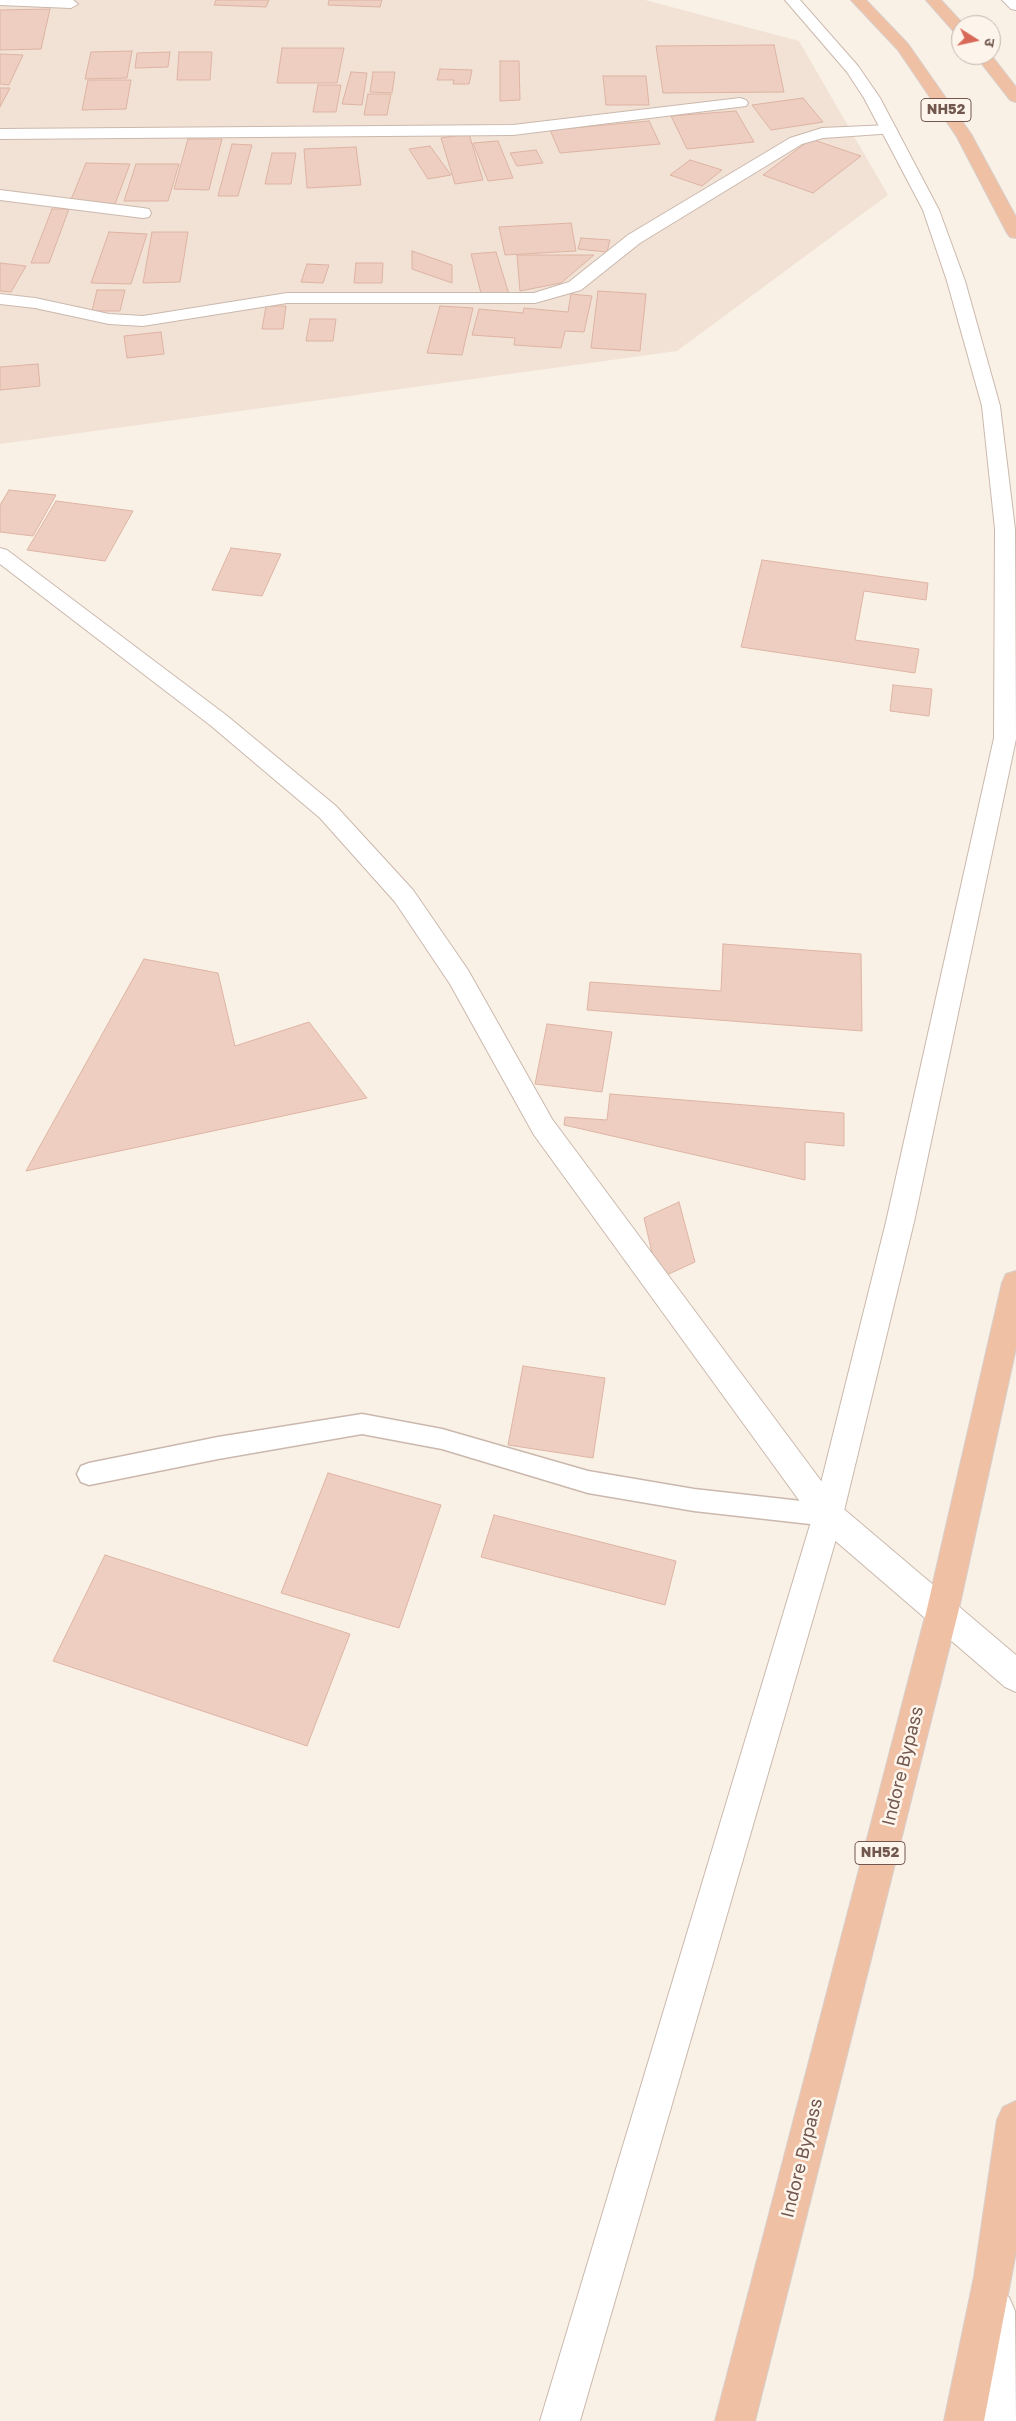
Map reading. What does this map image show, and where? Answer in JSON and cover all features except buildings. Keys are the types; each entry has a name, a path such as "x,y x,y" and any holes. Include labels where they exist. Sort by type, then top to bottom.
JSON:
{"highway":[{"name":"NH52","path":"858,0 903,47 965,137 1016,233"},
{"path":"932,0 951,20"},
{"path":"991,65 1016,97"},
{"name":"Indore Bypass","path":"735,2421 942,1613 1016,1283"},
{"path":"964,2421 993,2277 1016,2120"}],"street":[{"path":"560,2421 828,1515 900,1222 1005,738 1005,529 991,406 956,280 931,210 872,98 853,70 792,0"},
{"path":"1010,0 1016,6"},
{"path":"0,1 71,4"},
{"path":"0,134 513,130 740,103"},
{"path":"0,299 35,302 109,319 143,321 287,298 535,298 575,286 634,238 796,141 822,134 889,130"},
{"path":"0,195 143,213"},
{"path":"0,554 218,720 328,812 404,896 459,977 544,1127 828,1515 1016,1676"},
{"path":"993,2277 1003,2421"}],"lane":[{"path":"89,1474 218,1448 362,1424 442,1439 588,1482 694,1500 828,1515"}],"shaded area":[{"path":"0,0 645,0 799,41 888,195 677,351 0,444"}]}
